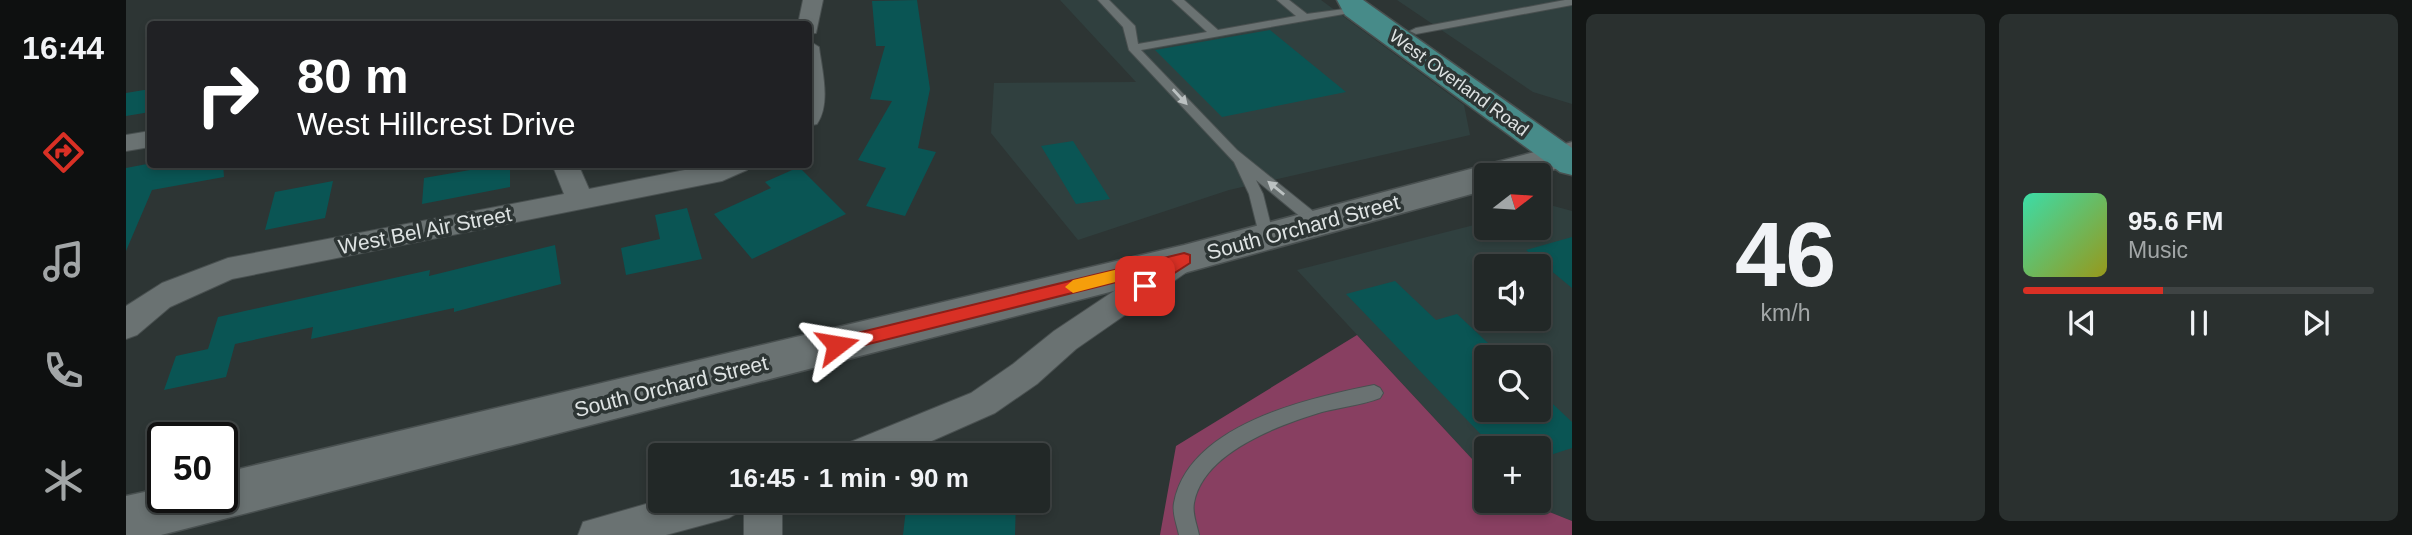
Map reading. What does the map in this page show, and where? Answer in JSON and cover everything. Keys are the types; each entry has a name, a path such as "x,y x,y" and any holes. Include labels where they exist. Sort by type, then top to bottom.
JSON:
{"main road":[{"name":"West Overland Road","path":"1357,3 1416,31 1569,153"},
{"name":"West Overland Road","path":"1357,3 1569,153"},
{"path":"1536,163 1569,153"},
{"name":"South Orchard Street","path":"238,493 1184,259 1474,181"},
{"name":"South Orchard Street","path":"126,520 155,513"}],"street":[{"path":"809,21 813,0"},
{"path":"126,143 147,140"},
{"path":"567,168 580,199"},
{"name":"West Bel Air Street","path":"126,326 134,317 189,283 228,269 722,172 730,168"},
{"path":"890,443 983,403 1025,374 1065,340 1184,259"},
{"path":"597,535 680,513"},
{"path":"762,513 763,535"}],"lane":[{"path":"1103,0 1129,26 1133,48 1232,152 1319,224"},
{"path":"1177,0 1215,33"},
{"path":"1282,0 1305,18"},
{"path":"1416,31 1572,2"},
{"path":"1133,48 1305,18 1357,3"},
{"path":"1232,152 1249,177 1266,238"},
{"path":"1189,535 1184,503 1195,474 1223,449 1256,427 1292,412 1374,393"}],"shaded area":[{"path":"1060,0 1321,0 1464,105 1470,135 1229,190 1078,240 991,133 994,83 1136,82"},
{"path":"1397,0 1572,0 1572,104 1533,92"},
{"path":"1551,205 1572,211 1572,521 1551,513 1551,436 1474,436 1474,461 1297,270 1474,225 1474,240 1551,240"},
{"path":"1357,335 1474,461 1474,513 1551,513 1572,521 1572,535 1160,535 1176,446"}],"building":[{"path":"917,0 930,89 918,148 936,152 905,216 866,206 886,168 858,160 892,101 870,99 885,46 876,46 872,1"},
{"path":"1270,30 1346,92 1222,117 1155,50"},
{"path":"147,90 147,112 126,116 126,93"},
{"path":"1073,141 1110,199 1076,204 1041,146"},
{"path":"147,164 147,168 223,168 224,177 152,190 126,251 126,168"},
{"path":"510,168 510,187 422,204 424,178 470,170"},
{"path":"800,168 846,214 752,259 714,214 771,188 765,182"},
{"path":"333,181 325,218 265,230 275,192"},
{"path":"687,208 702,259 626,275 621,248 660,239 655,215"},
{"path":"1572,237 1572,288 1551,271 1551,254 1531,254 1526,250"},
{"path":"555,245 561,284 454,312 454,308 311,339 313,327 235,344 226,377 164,390 176,356 208,349 218,317 430,270 429,276"},
{"path":"1395,281 1436,320 1457,314 1490,345 1474,345 1474,422 1551,422 1551,402 1572,422 1572,448 1551,455 1551,436 1482,436 1346,294"},
{"path":"906,513 1016,513 1015,535 903,535"}],"slow traffic":[{"path":"1073,287 1152,267"}],"route":[{"path":"837,345 1184,259 1145,286"}]}
